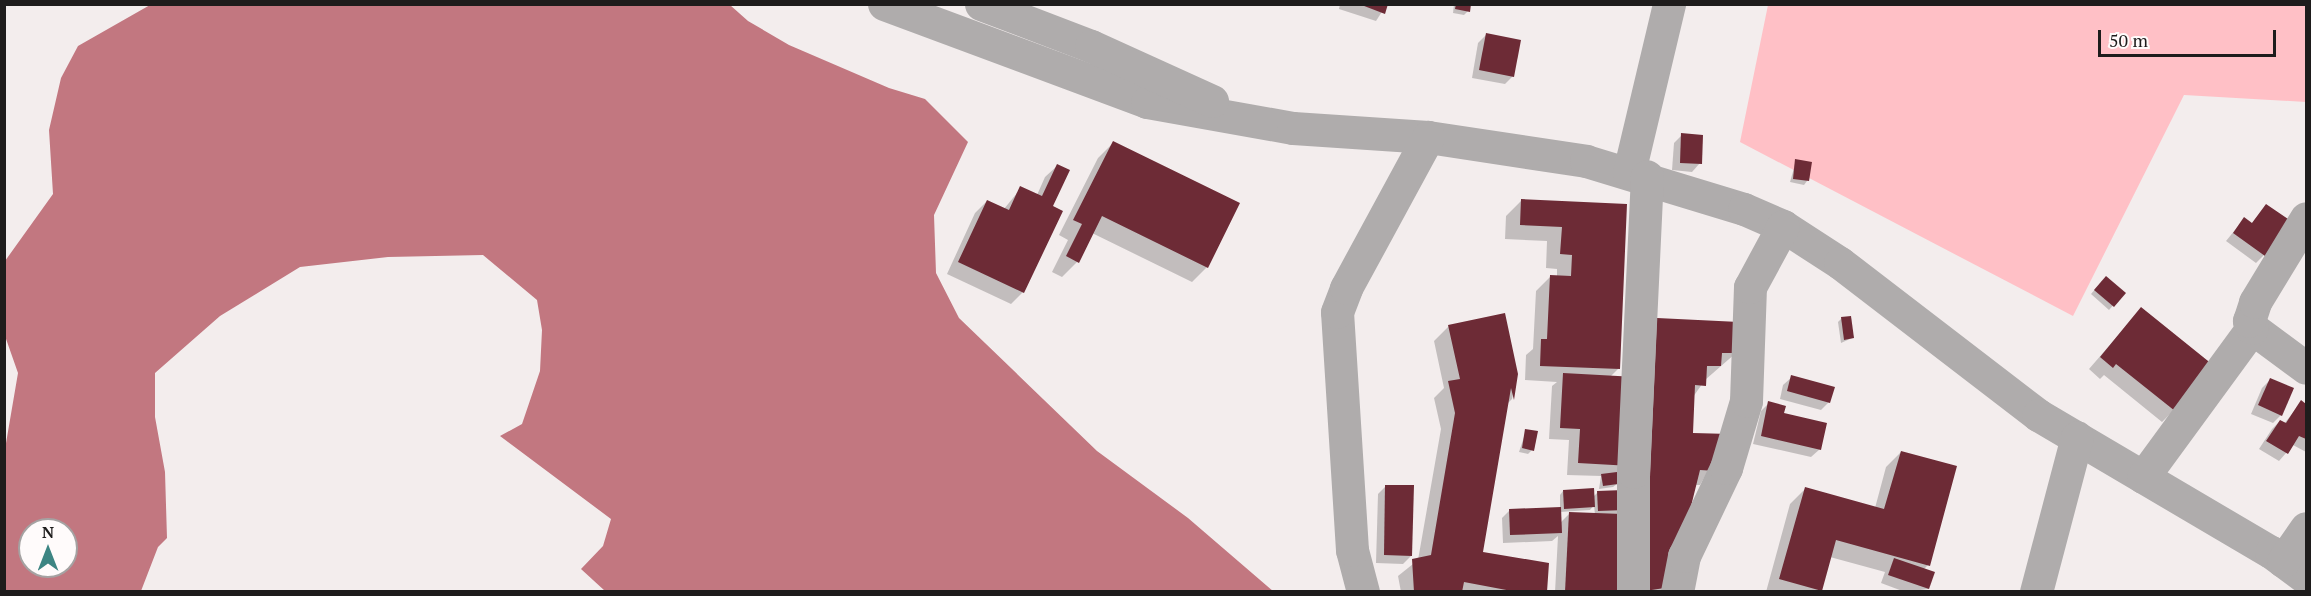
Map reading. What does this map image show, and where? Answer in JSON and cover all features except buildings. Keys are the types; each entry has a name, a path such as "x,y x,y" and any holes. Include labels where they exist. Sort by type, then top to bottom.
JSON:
{"street":[{"path":"884,4 1147,102 1293,128 1428,137 1586,161 1638,174 1744,209 1783,226 1840,263 2000,388 2295,570 2307,528"},
{"path":"981,4 1091,46 1258,121"},
{"path":"1633,591 1638,174 1669,4"},
{"path":"1363,591 1352,550 1337,312 1346,288 1428,137"},
{"path":"1677,591 1684,556 1726,468 1746,401 1750,287 1783,226"},
{"path":"2303,231 2255,302 2249,321 2252,328 2307,368"},
{"path":"2144,477 2252,328"},
{"path":"2036,591 2077,437"}],"shaded area":[{"path":"150,5 730,5 748,21 789,45 889,88 925,99 968,142 934,215 936,273 959,318 1097,451 1188,518 1273,591 605,591 581,569 603,546 611,519 500,436 522,424 540,371 542,330 537,300 483,255 388,257 300,267 220,316 155,373 155,417 165,472 167,538 158,547 141,591 5,591 5,449 18,373 5,336 5,261 53,194 49,130 61,78 78,46"},
{"path":"1768,5 2306,5 2306,102 2184,95 2073,316 1740,142"}]}
